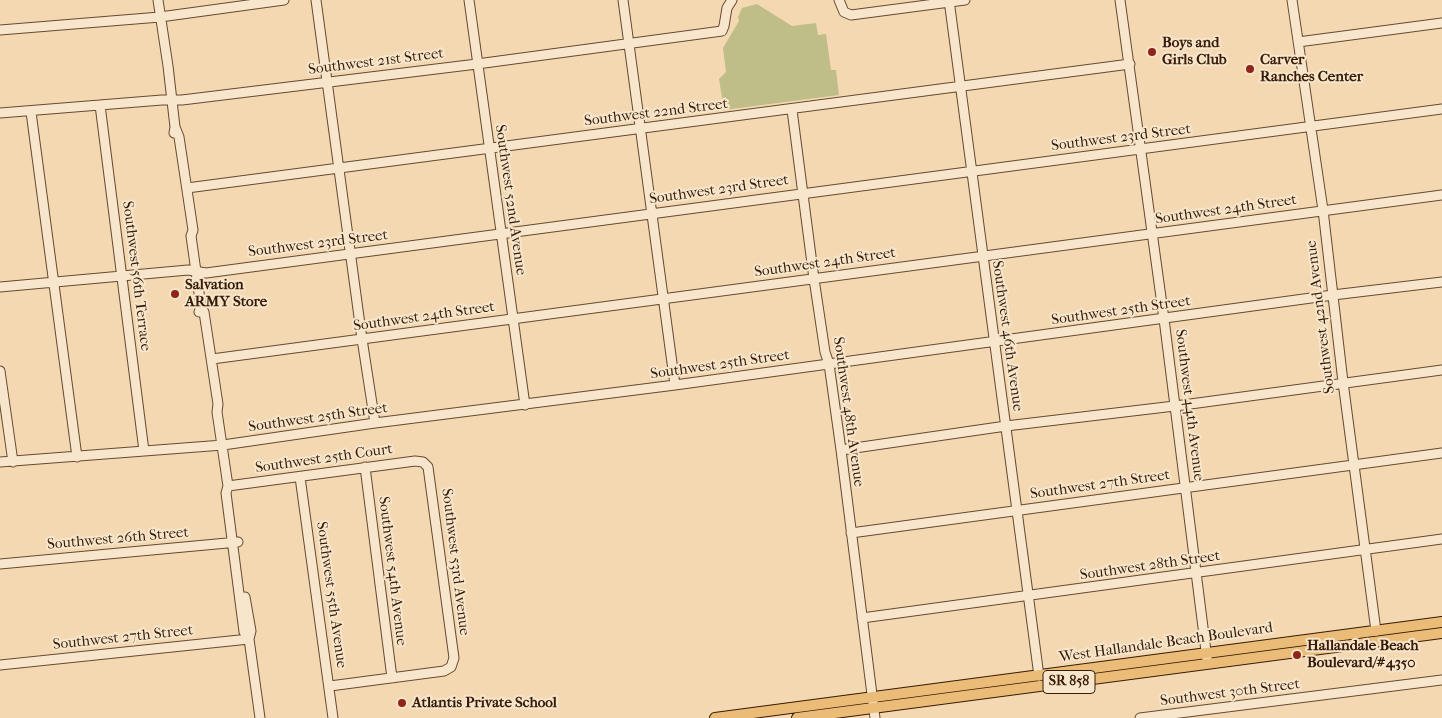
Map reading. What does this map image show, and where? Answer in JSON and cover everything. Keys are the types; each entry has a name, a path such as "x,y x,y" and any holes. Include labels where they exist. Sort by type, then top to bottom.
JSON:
{"main road":[{"name":"West Hallandale Beach Boulevard","path":"715,718 873,708 1040,681 1094,668 1442,622"},
{"path":"1369,643 1381,635 1430,623"},
{"path":"1347,646 1371,635 1376,630"},
{"name":"West Hallandale Beach Boulevard","path":"797,718 977,695 988,688 1040,681 1208,664 1442,632"}],"street":[{"path":"158,0 171,101 175,127 179,137 193,230 191,236"},
{"path":"0,30 160,17 284,0"},
{"path":"316,0 362,339 376,423"},
{"name":"Southwest 52nd Avenue","path":"469,0 524,405"},
{"path":"623,0 676,385"},
{"name":"Southwest 21st Street","path":"0,113 171,101 477,64 722,31 727,8 732,0"},
{"path":"839,0 844,12 851,15 966,0"},
{"name":"Southwest 44th Avenue","path":"1120,0 1164,319 1208,664"},
{"name":"Southwest 42nd Avenue","path":"1292,0 1323,210 1343,382 1376,630"},
{"name":"Southwest 46th Avenue","path":"949,1 1040,681"},
{"path":"1298,42 1442,23"},
{"name":"Southwest 22nd Street","path":"187,188 792,110 1130,64"},
{"name":"Southwest 56th Terrace","path":"100,105 144,451"},
{"name":"Southwest 23rd Street","path":"0,287 188,270 206,273 1442,109"},
{"name":"Southwest 48th Avenue","path":"792,110 814,279 825,352 829,364 841,450 873,708"},
{"path":"31,112 77,456"},
{"path":"175,127 174,138 187,230 191,236 201,307 204,312 212,359 228,486 232,493 235,542 251,631 249,639 260,718"},
{"name":"Southwest 24th Street","path":"212,359 1442,195"},
{"name":"Southwest 25th Street","path":"0,462 223,445 376,423 676,385 1442,282"},
{"path":"201,307 199,313 213,406 218,412"},
{"path":"841,450 1006,426 1175,406 1442,370"},
{"path":"0,372 13,462"},
{"name":"Southwest 27th Street","path":"851,533 1442,453"},
{"name":"Southwest 25th Court","path":"228,486 365,467 415,461 423,462"},
{"name":"Southwest 53rd Avenue","path":"392,678 444,671 451,667 454,658 429,473 428,467 423,462"},
{"name":"Southwest 54th Avenue","path":"365,467 392,678"},
{"name":"Southwest 55th Avenue","path":"300,477 333,718"},
{"name":"Southwest 28th Street","path":"862,618 1442,540"},
{"name":"Southwest 26th Street","path":"0,564 235,542"},
{"name":"Southwest 27th Street","path":"0,664 249,639"},
{"path":"330,686 392,678"},
{"name":"Southwest 30th Street","path":"1140,718 1442,680"}],"shaded area":[{"path":"757,4 792,26 816,23 818,35 826,34 831,70 836,70 839,95 724,110 719,79 726,72 723,48 739,21 738,17 742,8"}],"place":[{"name":"Boys and Girls Club","path":"1152,52"},
{"name":"Carver Ranches Center","path":"1250,69"},
{"name":"Salvation ARMY Store","path":"175,294"},
{"name":"Hallandale Beach Boulevard/#4350","path":"1297,655"},
{"name":"Atlantis Private School","path":"402,703"}]}
